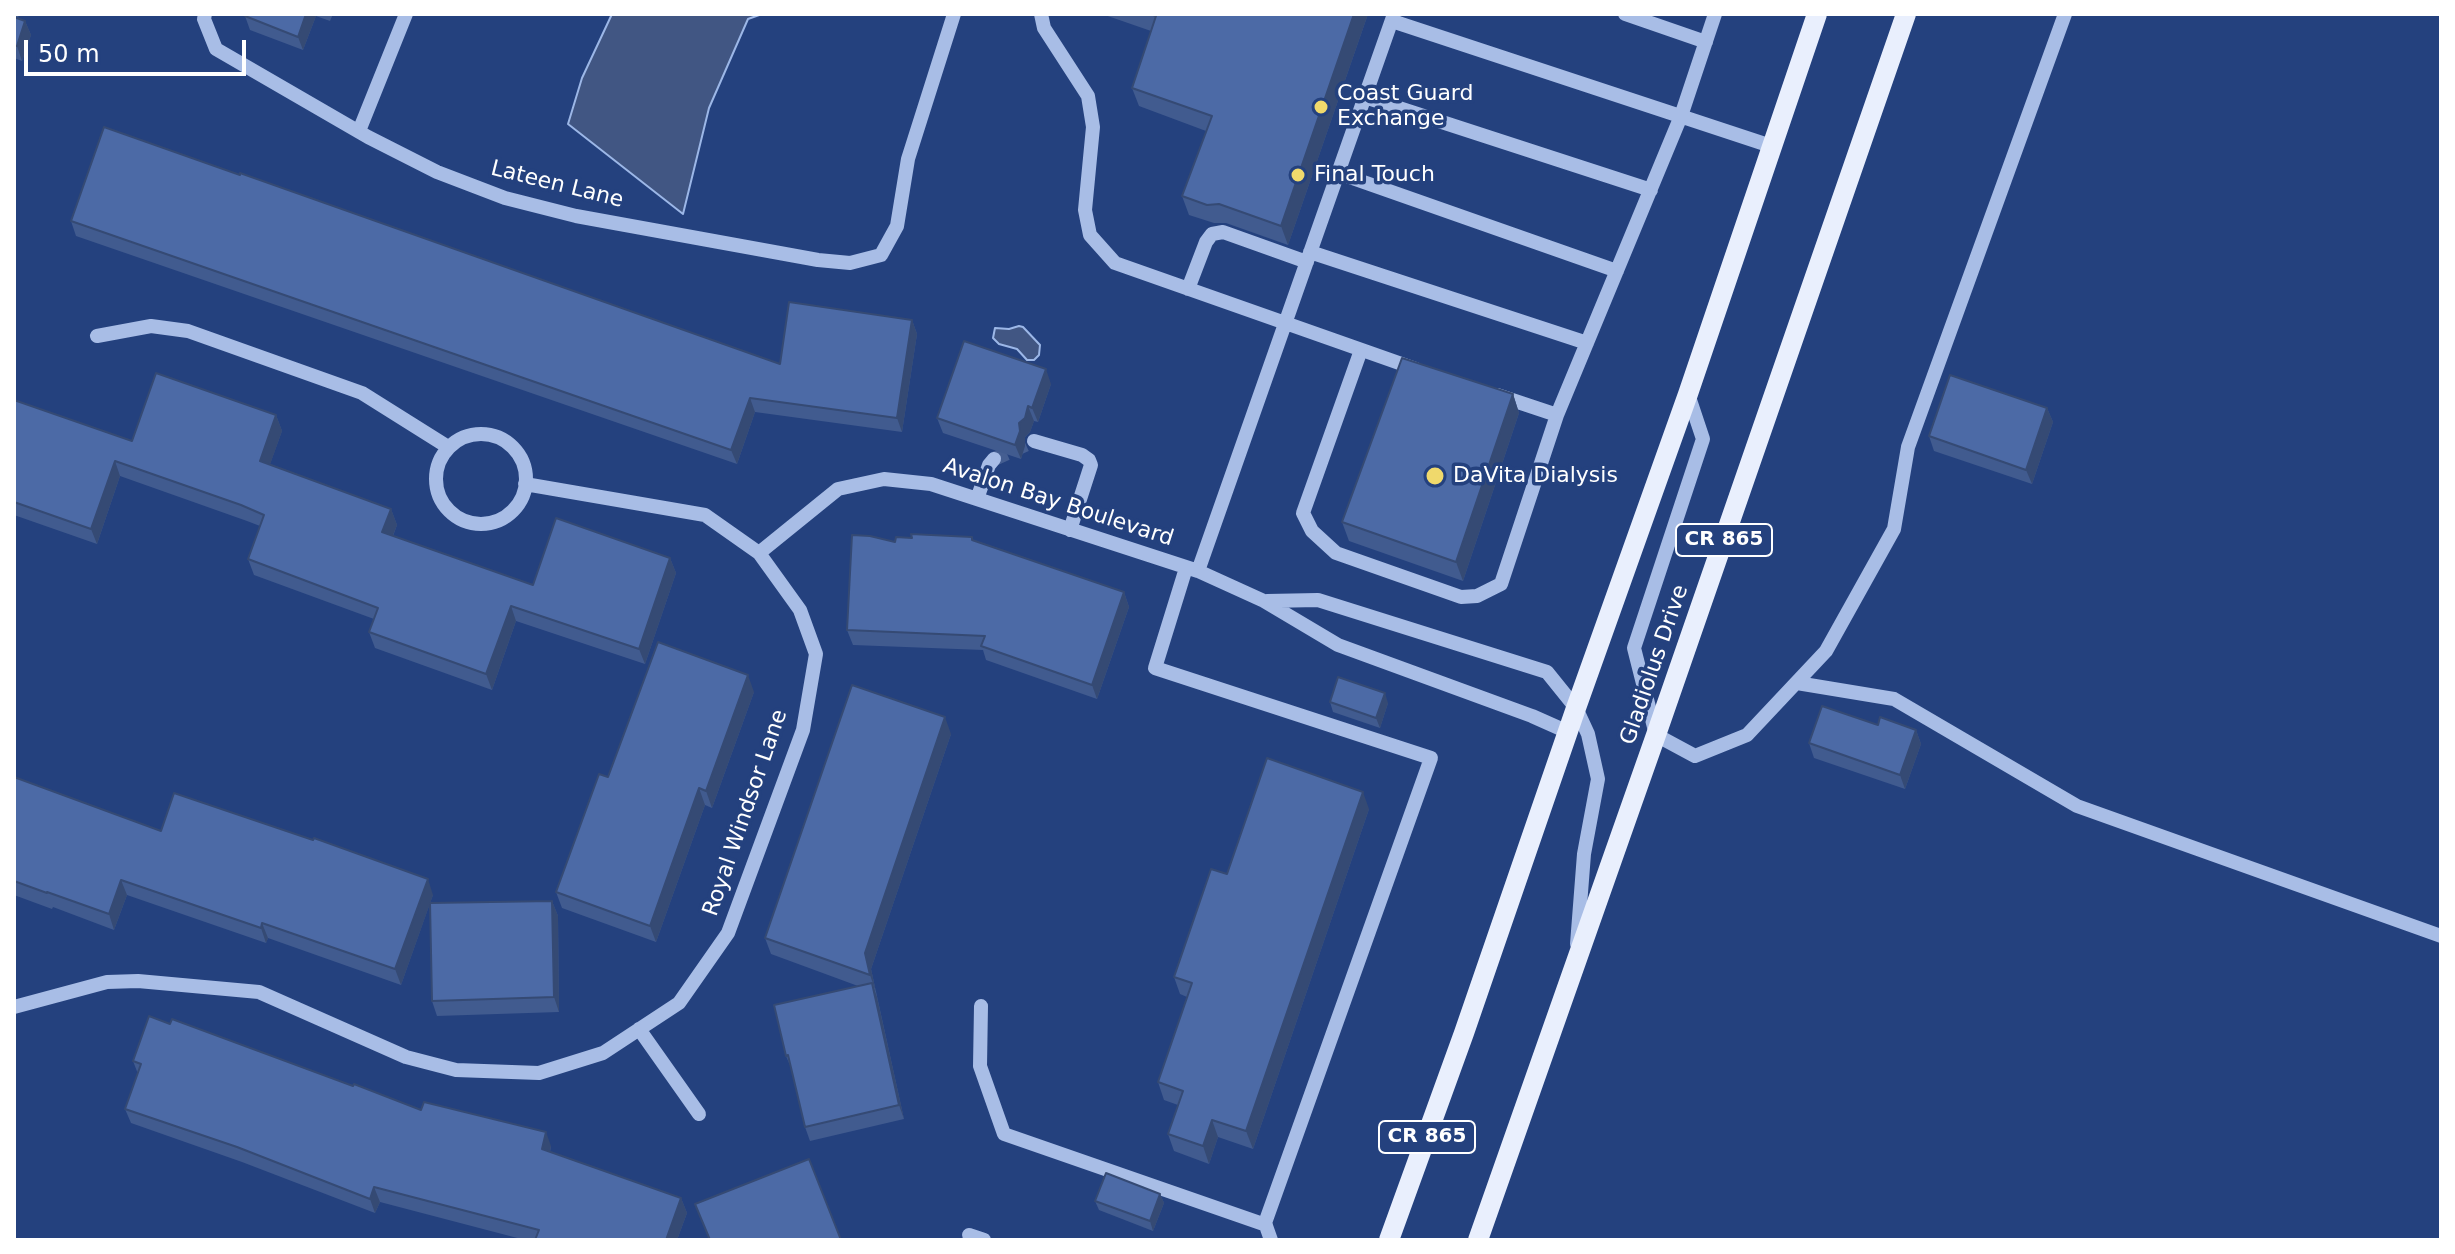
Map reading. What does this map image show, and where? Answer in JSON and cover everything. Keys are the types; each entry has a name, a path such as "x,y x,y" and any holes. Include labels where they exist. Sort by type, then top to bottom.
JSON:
{"main road":[{"name":"CR 865","path":"1389,1240 1688,394 1817,14"},
{"name":"Gladiolus Drive","path":"1478,1240 1906,14"}],"street":[{"name":"Lateen Lane","path":"205,14 204,19 216,49 437,172 505,198 576,216 850,263 881,255 897,226 908,159 954,14"},
{"path":"359,131 406,14"},
{"path":"1041,14 1044,28 1088,96 1093,127 1085,210 1090,235 1115,263 1436,375"},
{"path":"1625,14 1706,42"},
{"path":"1361,350 1303,513 1312,531 1336,553 1461,597 1477,596 1501,584 1557,415 1681,116 1715,14"},
{"path":"1688,394 1703,439 1634,648 1656,735 1695,756 1747,735 1826,651 1894,529 1908,447 2065,14"},
{"path":"1271,1240 1266,1225 1431,758 1155,668 1285,323 1393,18 1771,146"},
{"path":"1365,97 1651,190"},
{"path":"1338,173 1617,271"},
{"path":"1188,289 1206,242 1212,234 1223,232 1587,343"},
{"path":"97,336 151,326 188,331 362,393 448,447"},
{"path":"1482,390 1557,415"},
{"path":"476,434 491,435 508,443 519,454 525,484 521,499 512,511 498,520 483,524 468,522 452,514 442,502 436,472 448,447 461,438 476,434"},
{"path":"1034,441 1082,455 1089,460 1091,465 1070,530"},
{"path":"977,499 994,459"},
{"name":"Avalon Bay Boulevard","path":"759,553 838,489 884,479 931,484 1192,570 1264,601 1338,645 1568,732"},
{"name":"Royal Windsor Lane","path":"14,1007 107,982 138,981 259,992 406,1057 456,1070 539,1073 603,1053 679,1003 728,933 803,730 816,654 800,610 759,553 705,515 525,484"},
{"name":"Avalon Bay Boulevard","path":"1264,601 1318,600 1547,672 1576,708 1588,734 1598,779 1584,854 1575,968"},
{"path":"1797,683 1894,699 2077,806 2441,936"},
{"path":"981,1006 980,1066 1004,1134 1266,1225"},
{"path":"639,1029 699,1114"}],"water":[{"path":"612,14 762,14 748,19 709,108 683,214 568,124 582,78"},
{"path":"1019,326 1040,345 1039,355 1034,360 1027,360 1017,349 999,344 993,338 995,328"}],"building":[{"path":"246,14 306,14 298,37"},
{"path":"1150,14 1354,14 1281,226 1219,204 1207,205 1182,196 1212,116 1132,88 1156,16"},
{"path":"14,17 25,21 17,46 14,46"},
{"path":"104,127 780,364 789,302 912,320 897,418 750,398 731,450 71,221"},
{"path":"964,341 1046,369 1032,408 1028,406 1025,418 1019,423 1020,431 1015,445 937,418"},
{"name":"DaVita Dialysis","path":"1402,358 1513,394 1456,562 1342,522"},
{"path":"156,373 276,415 260,461 391,509 382,532 533,585 556,518 670,558 639,649 511,606 486,674 369,632 378,608 248,559 264,515 115,461 91,529 14,502 14,400 132,441"},
{"path":"1950,375 2047,408 2026,470 1929,436"},
{"path":"911,534 972,537 972,540 1124,592 1092,685 981,646 985,636 847,630 852,535 895,542 896,537 912,538"},
{"path":"658,642 748,675 706,791 699,788 650,926 556,892 599,774 608,777"},
{"path":"1338,677 1385,693 1376,718 1330,702"},
{"path":"852,685 945,717 865,953 870,975 765,938"},
{"path":"1822,706 1878,725 1880,717 1916,730 1900,775 1809,743"},
{"path":"1267,758 1363,792 1246,1131 1212,1120 1203,1146 1168,1134 1183,1091 1158,1082 1192,983 1174,977 1211,869 1227,874"},
{"path":"14,777 161,831 174,793 428,879 395,969 262,923 261,928 121,880 109,914 14,881"},
{"path":"552,901 554,997 432,1001 430,903"},
{"path":"872,983 899,1105 805,1127 774,1005"},
{"path":"149,1016 170,1024 172,1019 421,1110 424,1102 546,1132 542,1149 681,1198 666,1240 535,1240 539,1230 374,1187 370,1199 237,1147 125,1109 141,1064 133,1061"},
{"path":"809,1159 841,1240 710,1240 695,1204"},
{"path":"1106,1173 1160,1194 1150,1221 1095,1201"}],"tunnel":[{"path":"994,459 1034,441"}],"place":[{"name":"Coast Guard Exchange","path":"1321,107"},
{"name":"Final Touch","path":"1298,175"},
{"name":"DaVita Dialysis","path":"1435,476"}]}
